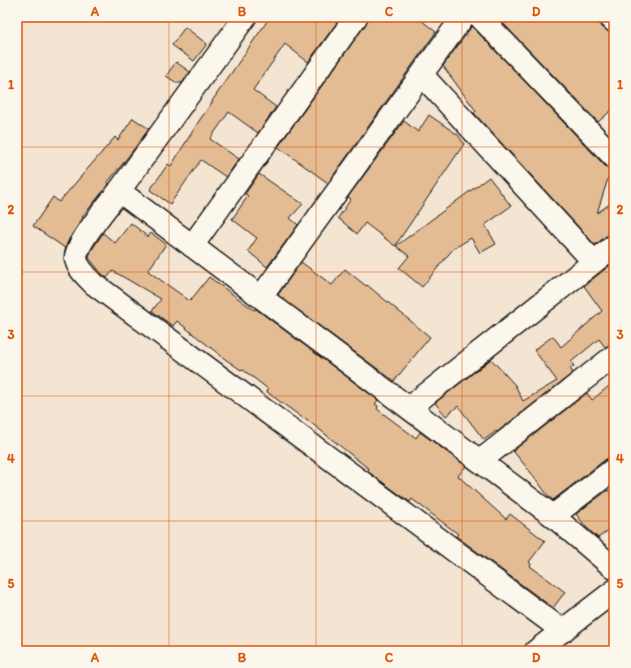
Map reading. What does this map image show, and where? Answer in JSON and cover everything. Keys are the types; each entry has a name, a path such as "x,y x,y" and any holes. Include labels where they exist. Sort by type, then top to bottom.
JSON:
{"street":[{"path":"245,17 79,245 75,258 80,270 94,284 563,631"},
{"path":"192,246 356,17"},
{"path":"261,297 463,17"},
{"path":"480,17 614,157"},
{"path":"610,17 614,21"},
{"path":"422,75 594,262"},
{"path":"119,191 553,516 614,568"},
{"path":"409,408 614,246"},
{"path":"480,461 614,356"},
{"path":"553,516 614,470"},
{"path":"536,651 614,591"}],"building":[{"path":"270,17 341,17 308,62 285,44 253,90 276,107 258,133 229,112 210,139 239,159 226,177 201,160 170,204 150,190 168,164 171,166 212,101"},
{"path":"368,17 417,17 436,32 328,183 278,147 366,24"},
{"path":"497,17 598,17 598,21 601,26 610,33 614,33 614,108 598,122"},
{"path":"472,26 605,166 611,169 597,213 614,201 614,234 606,236 595,245 474,113 476,111 443,66"},
{"path":"185,27 207,44 194,61 172,45"},
{"path":"176,62 190,72 182,83 177,83 166,76"},
{"path":"429,115 458,135 464,144 395,246 365,223 357,234 338,218 351,199 348,197 404,121 418,132"},
{"path":"133,118 149,129 108,182 109,184 82,217 83,218 69,239 65,248 33,226 53,197 59,202 115,137 118,140"},
{"path":"259,174 303,204 290,218 298,225 267,267 248,251 257,238 232,219 248,196 245,194"},
{"path":"489,177 511,206 485,225 496,244 480,253 471,238 453,249 422,287 399,268 409,256 396,246"},
{"path":"131,223 148,237 151,233 166,244 148,271 190,301 209,277 254,310 256,309 378,400 375,404 378,406 377,409 416,438 420,432 466,466 458,476 506,519 510,514 545,541 529,562 531,564 530,566 565,592 553,608 456,536 458,534 412,499 410,502 367,471 369,469 305,418 304,419 267,392 268,389 242,369 241,370 225,359 177,321 173,326 152,311 161,299 113,271 107,278 102,274 89,258 91,251 103,233 115,243"},
{"path":"301,262 332,285 345,269 366,286 367,285 430,337 394,381 278,295"},
{"path":"614,262 614,344 605,347 599,339 571,362 574,366 570,368 573,373 497,432 496,431 484,440 458,406 446,416 435,403 491,359 515,385 523,401 557,381 534,350 553,336 561,347 602,311 584,286"},
{"path":"614,382 614,457 606,459 553,500 549,497 513,451 587,393 592,400"},
{"path":"608,490 614,497 614,526 598,538 586,527 576,514"}]}
